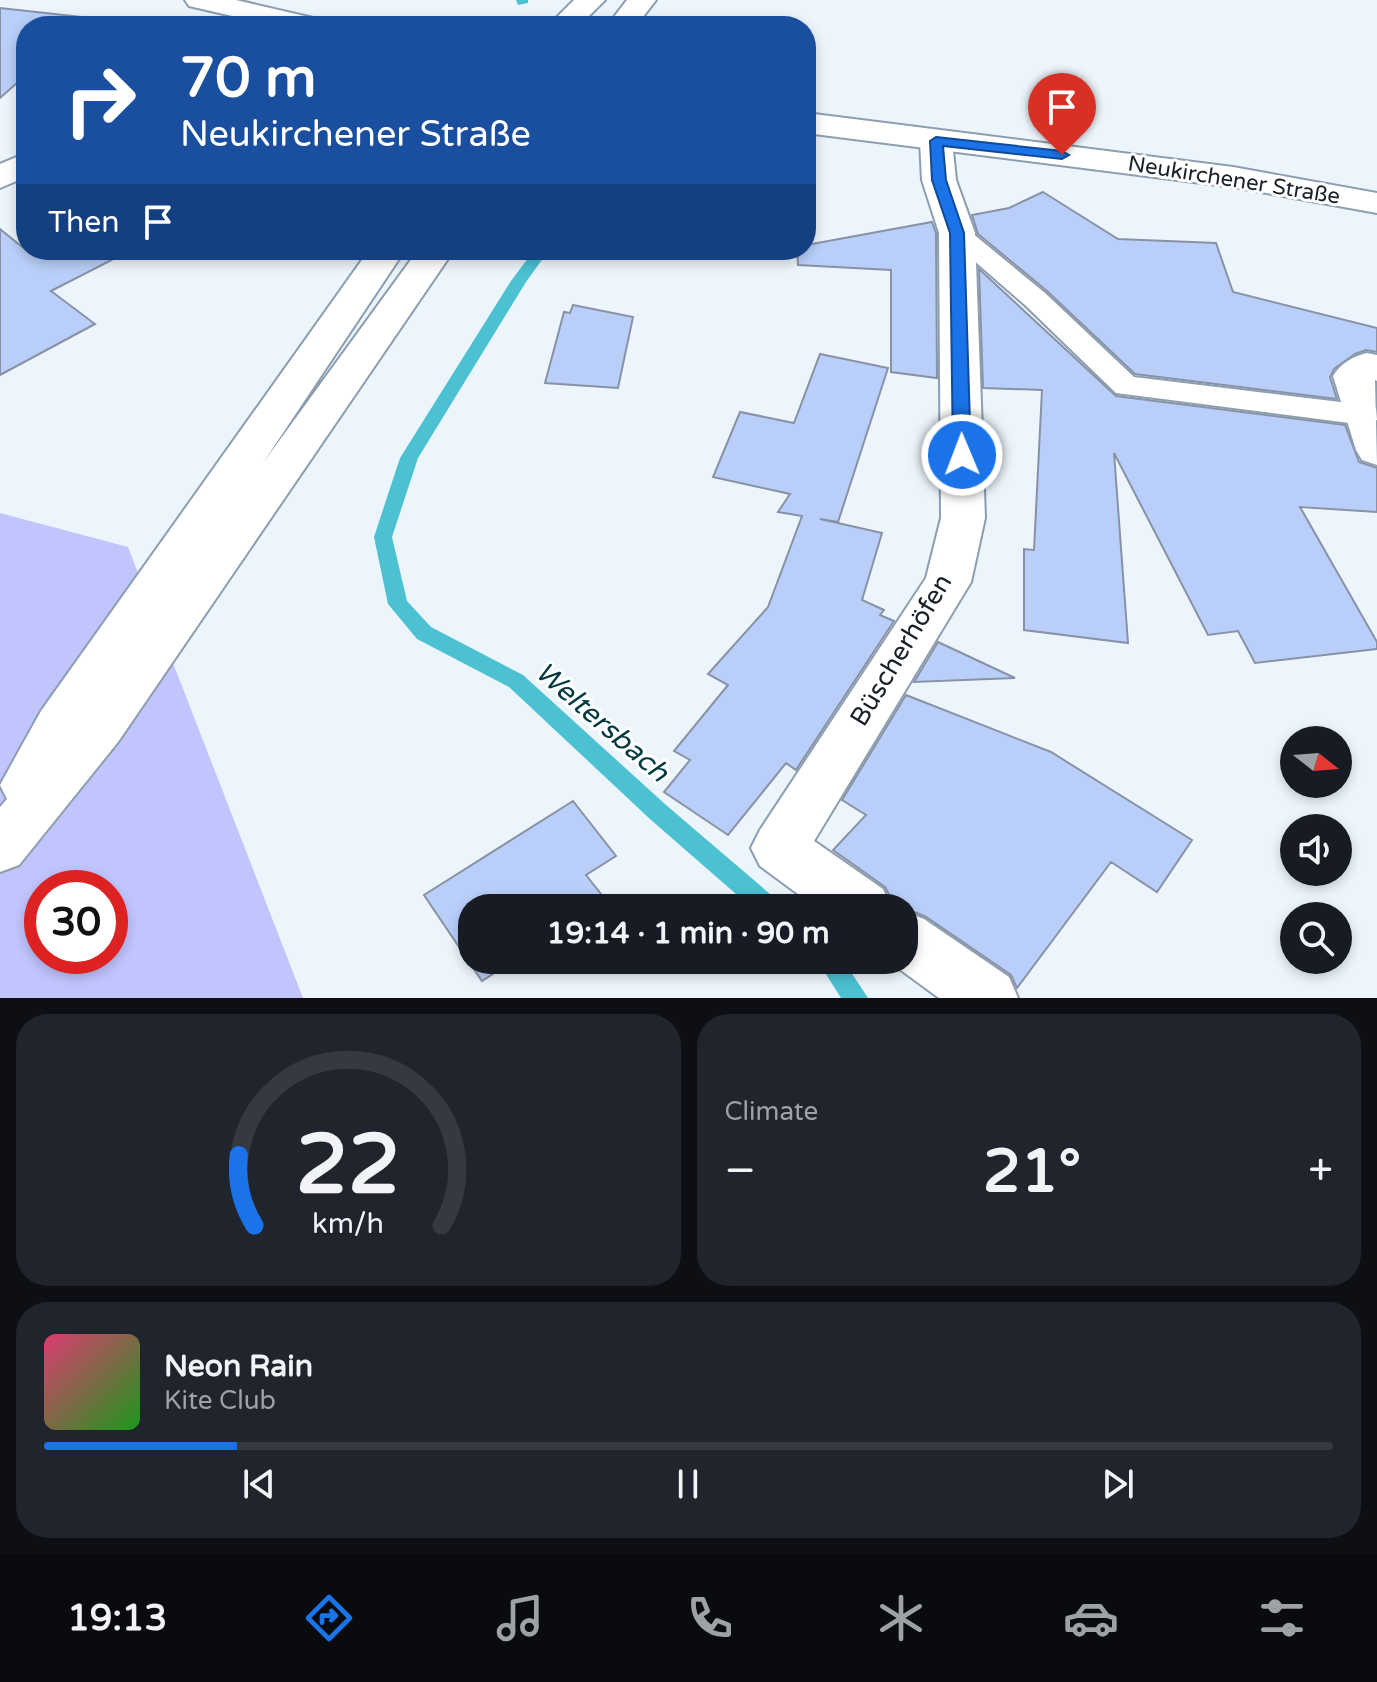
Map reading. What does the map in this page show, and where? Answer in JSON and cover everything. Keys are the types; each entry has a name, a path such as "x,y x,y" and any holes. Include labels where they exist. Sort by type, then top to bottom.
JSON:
{"main road":[{"path":"199,0 252,16"},
{"path":"573,16 591,0"},
{"path":"629,16 642,0"},
{"name":"Neukirchener Straße","path":"816,124 1233,177 1377,203"},
{"name":"Büscherhöfen","path":"843,894 779,848 948,582 963,518 957,233 939,180 936,141"},
{"path":"0,837 59,726 380,260"},
{"path":"0,847 100,727 429,260"},
{"path":"1371,432 1353,376 1367,366 1377,368"},
{"path":"918,948 988,998"}],"lane":[{"path":"957,233 1035,299 1126,386 1371,432"}],"shaded area":[{"path":"0,513 128,547 303,998 0,998"}],"building":[{"path":"0,8 73,16 16,16 16,84 0,98"},
{"path":"1043,192 1118,239 1216,243 1233,292 1377,328 1377,352 1366,350 1355,354 1334,369 1330,377 1337,399 1135,374 1047,291 978,234 972,215 1009,208"},
{"path":"932,222 936,233 937,378 891,372 891,270 798,265 798,260 816,260 816,243"},
{"path":"0,229 16,242 16,260 111,260 51,291 95,324 0,375"},
{"path":"979,269 1116,396 1345,425 1359,462 1377,468 1377,512 1300,507 1377,642 1377,649 1255,663 1238,631 1208,635 1114,453 1128,643 1024,630 1024,549 1034,550 1042,390 983,388"},
{"path":"573,305 633,317 618,388 545,383 564,312 570,313"},
{"path":"820,354 888,368 838,522 820,519 882,533 862,600 884,610 880,615 894,621 796,770 786,763 728,835 664,792 690,760 674,751 728,685 708,674 768,607 802,516 778,512 790,494 713,477 740,412 794,423"},
{"path":"938,642 1015,678 914,682"},
{"path":"906,695 1051,752 1192,840 1157,892 1111,862 1017,988 1011,975 918,914 918,894 889,894 885,887 833,850 866,815 842,800"},
{"path":"573,801 616,856 586,875 601,894 458,894 458,945 424,895"},
{"path":"477,974 493,974 482,981"}],"waterway":[{"name":"Weltersbach","path":"535,260 409,458 383,537 398,604 424,633 516,681 658,812 753,894"},
{"name":"Weltersbach","path":"839,974 856,998"}],"route":[{"path":"962,455 957,233 939,180 936,141 1062,155"}]}
